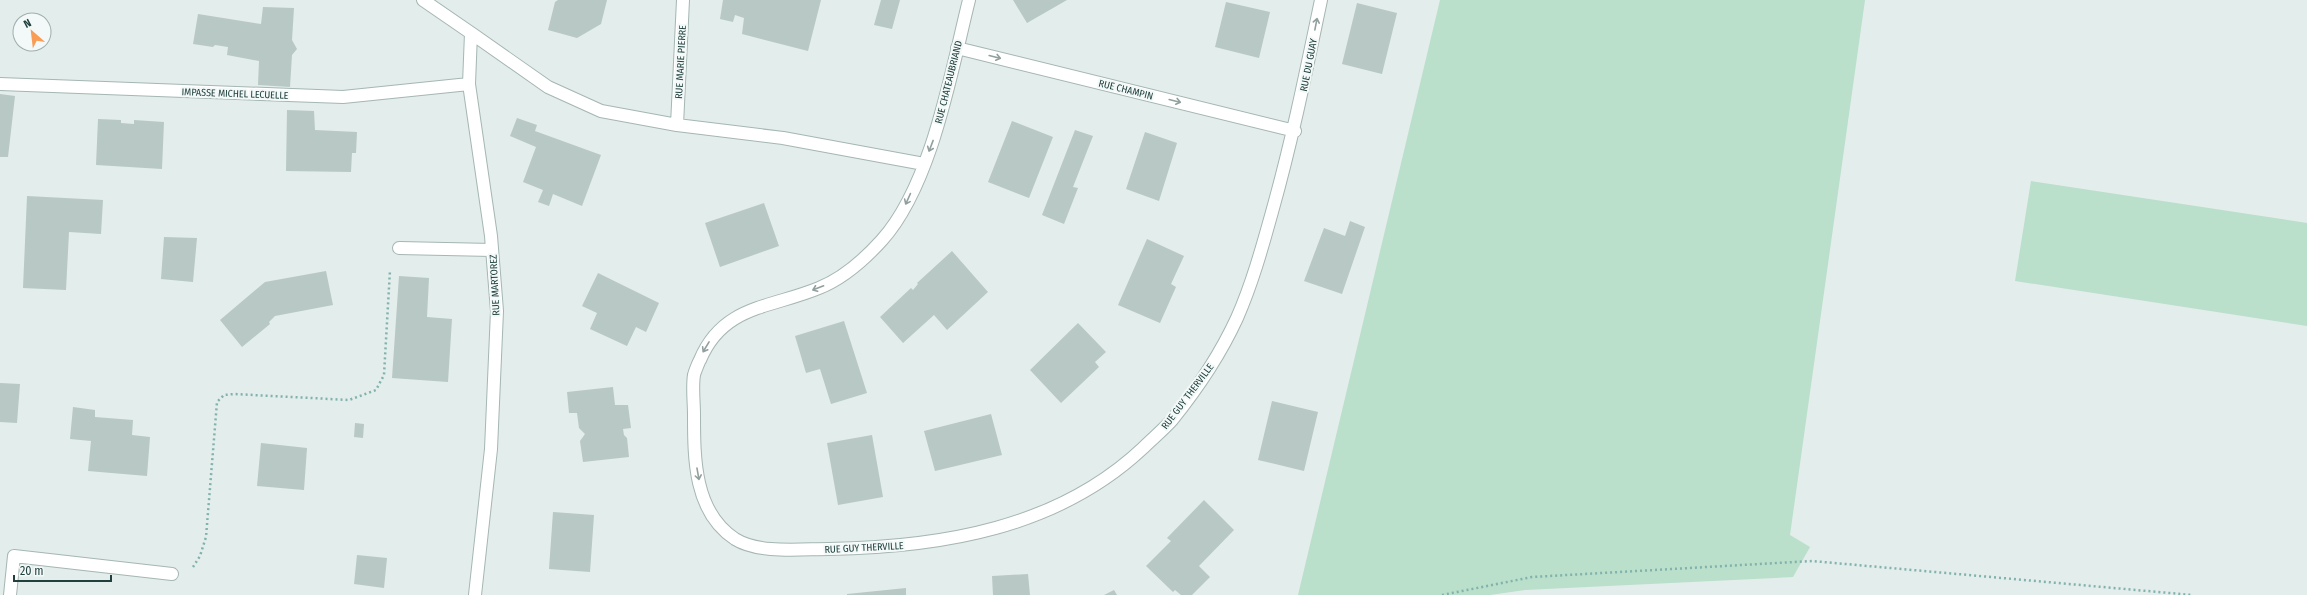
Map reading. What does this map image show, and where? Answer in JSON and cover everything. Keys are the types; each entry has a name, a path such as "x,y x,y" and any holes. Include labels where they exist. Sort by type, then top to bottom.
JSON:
{"street":[{"path":"423,0 548,87 601,111 677,125 783,138 924,164"},
{"name":"RUE MARIE PIERRE","path":"677,125 683,0"},
{"name":"RUE CHATEAUBRIAND","path":"924,164 933,142 969,0"},
{"name":"RUE DU GUAY","path":"1295,131 1321,0"},
{"name":"RUE MARTOREZ","path":"470,33 469,84 492,250 496,311 491,449 475,595"},
{"name":"RUE CHAMPIN","path":"957,48 1295,131"},
{"name":"IMPASSE MICHEL LECUELLE","path":"0,84 343,97 469,84"},
{"name":"RUE GUY THERVILLE","path":"924,164 905,207 885,237 854,268 820,288 752,310 722,326 705,348 694,374 694,452 701,492 713,521 738,541 773,550 886,548 943,539 1002,527 1053,509 1121,468 1170,422 1214,362 1236,321 1254,277 1295,131"},
{"path":"399,248 492,250"},
{"path":"10,595 14,556 172,574"}],"path":[{"path":"172,574 188,571 193,566 200,556 206,537 218,402 224,395 234,394 349,400 376,390 384,375 390,262 399,248"},
{"path":"1442,595 1532,577 1812,561 2192,595"}],"green space":[{"path":"1440,0 1865,0 1790,535 1810,547 1793,577 1525,590 1490,595 1298,595"},
{"path":"2031,181 2307,223 2307,326 2015,281"}],"building":[{"path":"558,0 607,0 601,24 577,38 548,30 555,2"},
{"path":"723,0 821,0 808,51 742,34 744,18 735,15 733,22 720,19"},
{"path":"881,0 900,0 892,29 874,25"},
{"path":"1013,0 1067,0 1027,23"},
{"path":"1226,2 1270,12 1259,58 1215,47"},
{"path":"1357,3 1397,13 1382,74 1342,64"},
{"path":"263,7 294,8 292,40 297,49 292,55 290,87 258,85 259,61 227,55 228,47 215,45 213,47 193,44 198,14 261,24"},
{"path":"0,94 15,96 8,157 0,157"},
{"path":"287,110 314,111 315,130 357,132 356,153 352,153 351,172 286,171"},
{"path":"517,118 537,125 535,131 601,155 582,206 553,194 549,206 538,202 543,190 523,182 536,147 510,136"},
{"path":"98,119 121,120 121,123 134,124 134,120 164,122 162,169 96,165"},
{"path":"1012,121 1053,137 1029,198 988,182"},
{"path":"1075,130 1093,136 1073,187 1078,188 1064,224 1042,215"},
{"path":"1145,132 1177,143 1159,201 1126,189"},
{"path":"27,196 103,200 101,234 69,232 66,290 23,288"},
{"path":"764,203 779,246 720,267 705,223"},
{"path":"1350,221 1365,227 1342,294 1304,281 1324,228 1345,236"},
{"path":"164,237 197,238 193,282 161,279"},
{"path":"1147,239 1184,256 1171,284 1176,287 1160,323 1118,305"},
{"path":"952,251 988,292 947,330 934,315 903,343 880,317 911,288 913,290 918,284 917,283"},
{"path":"326,271 333,305 275,316 269,322 270,324 242,347 220,320 265,282"},
{"path":"598,273 659,303 646,332 636,327 627,346 590,329 597,313 582,306"},
{"path":"399,276 429,278 427,317 452,319 448,382 392,378"},
{"path":"844,321 867,393 831,404 820,369 806,373 795,336"},
{"path":"1078,323 1106,352 1095,362 1099,367 1061,403 1030,370"},
{"path":"0,383 20,384 17,423 0,422"},
{"path":"613,387 615,405 628,405 631,428 623,429 624,435 627,438 629,457 583,462 580,441 585,434 579,428 577,413 569,413 567,392"},
{"path":"1272,401 1318,412 1304,471 1258,460"},
{"path":"73,407 95,410 95,417 133,420 132,435 150,437 147,476 88,471 91,441 70,439"},
{"path":"991,414 1002,455 935,471 924,431"},
{"path":"355,423 364,424 363,438 354,437"},
{"path":"872,435 883,497 838,505 827,443"},
{"path":"261,443 307,448 304,490 257,486"},
{"path":"1204,500 1234,530 1199,566 1210,577 1192,595 1181,595 1175,590 1173,592 1146,566 1171,541 1167,538"},
{"path":"553,512 594,515 590,572 549,569"},
{"path":"357,555 387,558 384,588 354,584"},
{"path":"1028,574 1030,595 993,595 992,576"},
{"path":"906,588 906,595 847,595 847,594"},
{"path":"1114,590 1117,595 1104,595"}]}
